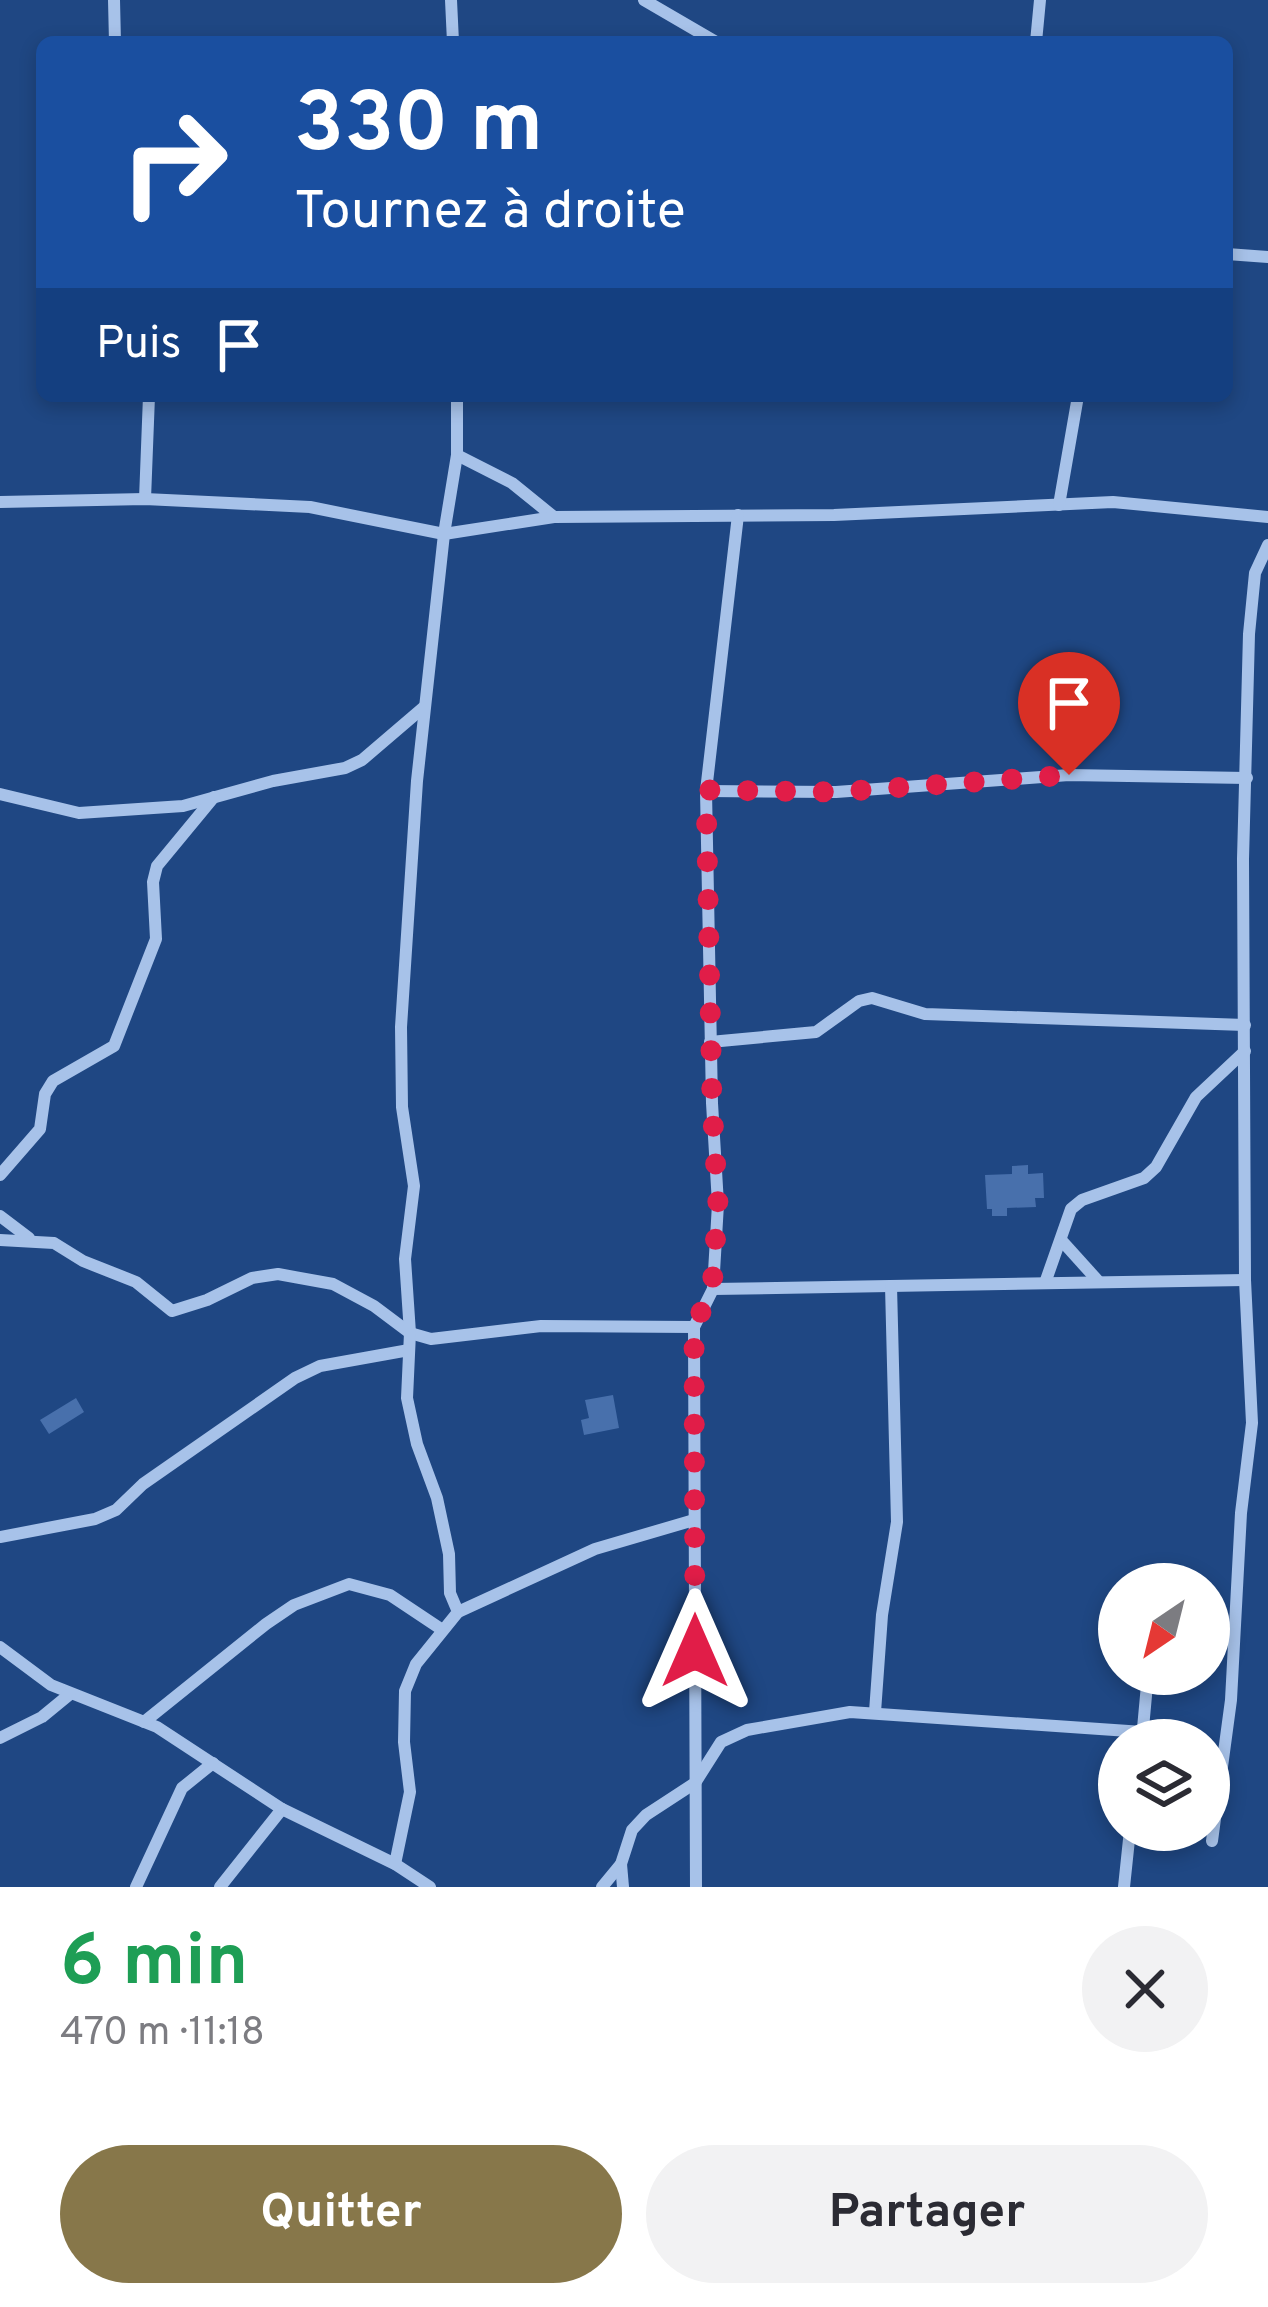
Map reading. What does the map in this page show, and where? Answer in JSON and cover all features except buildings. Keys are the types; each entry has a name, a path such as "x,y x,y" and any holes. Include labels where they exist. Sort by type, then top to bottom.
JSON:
{"street":[{"path":"114,0 116,36"},
{"path":"451,0 453,36"},
{"path":"644,0 706,36"},
{"path":"664,12 676,0"},
{"path":"1037,36 1040,0"},
{"path":"1233,254 1268,257"},
{"path":"146,499 149,402"},
{"path":"457,402 458,455 425,706 405,924 401,1027 402,1106 414,1186 405,1259 410,1333 407,1398 436,1498 448,1554 450,1593 458,1612"},
{"path":"1059,505 1077,402"},
{"path":"458,455 512,483 554,517"},
{"path":"0,502 146,499 310,507 444,534 554,517 834,515 1113,502 1268,517"},
{"path":"696,1887 694,1327 712,1289 718,1204 706,790 738,514"},
{"path":"1228,1719 1240,1513 1252,1423 1245,1280 1249,634 1255,573 1268,545"},
{"path":"0,794 79,813 183,806 345,768 362,760 425,706"},
{"path":"706,790 836,792 1069,775 1247,778"},
{"path":"0,1175 40,1130 45,1094 53,1081 114,1046 156,939 153,882 157,866 214,796"},
{"path":"710,1042 816,1032 859,1001 872,998 903,1010 953,1016 1245,1025"},
{"path":"1045,1283 1071,1209 1082,1200 1144,1178 1156,1167 1196,1097 1245,1051"},
{"path":"0,1216 30,1239"},
{"path":"0,1240 54,1243 83,1261 119,1274 172,1311 252,1278 278,1274 333,1284 410,1333 431,1339 541,1326 694,1327"},
{"path":"1062,1241 1100,1282"},
{"path":"712,1289 1245,1280"},
{"path":"875,1712 881,1615 897,1522 891,1286"},
{"path":"0,1537 95,1520 116,1510 156,1475 295,1378 320,1366 410,1350"},
{"path":"395,1864 410,1792 405,1691 416,1664 441,1629 458,1612 595,1549 694,1520"},
{"path":"145,1722 212,1663 294,1605 349,1584 390,1595 441,1629"},
{"path":"0,1647 23,1668 70,1694 145,1722 282,1809 395,1864 430,1887"},
{"path":"0,1738 42,1717 70,1694"},
{"path":"602,1887 621,1864 632,1830 646,1814 695,1783 721,1742 747,1730 821,1714 875,1712 1098,1729"},
{"path":"136,1887 182,1788 213,1763"},
{"path":"220,1887 282,1809"},
{"path":"1124,1887 1128,1851"},
{"path":"621,1864 623,1887"}],"route":[{"path":"695,1651 694,1327 712,1289 718,1204 706,790 836,792 1069,775"}]}
